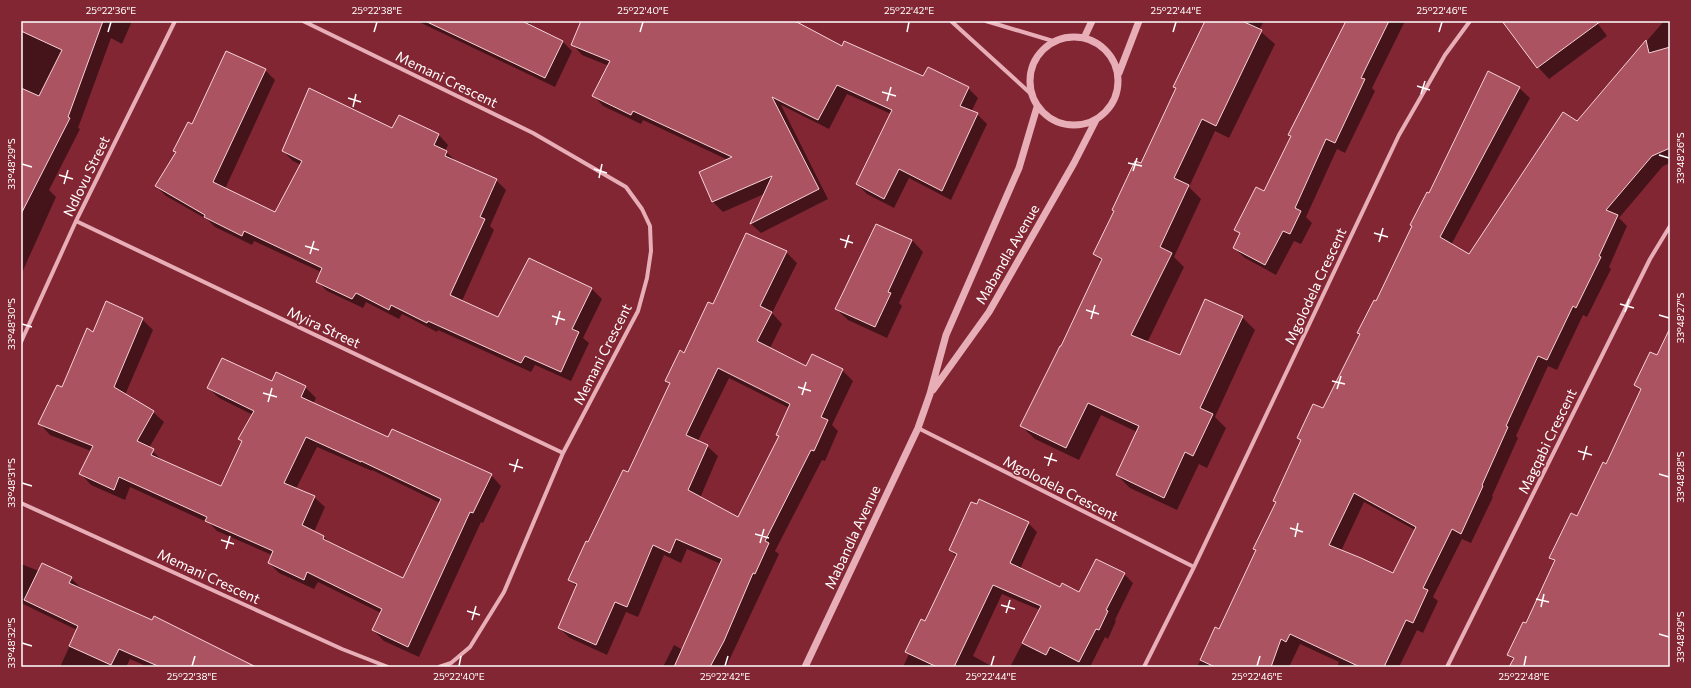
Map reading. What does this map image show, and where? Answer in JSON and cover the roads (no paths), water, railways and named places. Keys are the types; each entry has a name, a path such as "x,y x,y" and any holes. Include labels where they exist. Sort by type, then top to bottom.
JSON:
{"street":[{"name":"Ndlovu Street","path":"21,342 76,221 175,21"},
{"name":"Memani Crescent","path":"303,21 533,133 626,187 642,209 650,226 651,251 647,278 638,311 563,453 504,592 470,647 451,663 439,667"},
{"path":"951,21 1030,93 1037,107 1048,118 1064,125 1080,125 1096,120 1108,111 1115,98 1119,82 1119,73 1140,21"},
{"path":"986,21 1053,41"},
{"path":"1084,38 1092,21"},
{"name":"Mgolodela Crescent","path":"1144,667 1194,567 1399,135 1444,55 1470,21"},
{"path":"1030,93 1029,78 1033,63 1041,50 1053,41 1068,37 1084,38 1098,44 1109,54 1119,73"},
{"name":"Mabandla Avenue","path":"805,667 918,428 930,394 946,335 1019,168 1037,107"},
{"name":"Mabandla Avenue","path":"930,394 989,312 1074,163 1096,120"},
{"name":"Myira Street","path":"76,221 563,453"},
{"name":"Magqabi Crescent","path":"1447,667 1646,266 1670,226"},
{"name":"Mgolodela Crescent","path":"918,428 1194,567"},
{"name":"Memani Crescent","path":"21,503 342,649 388,667"}]}
